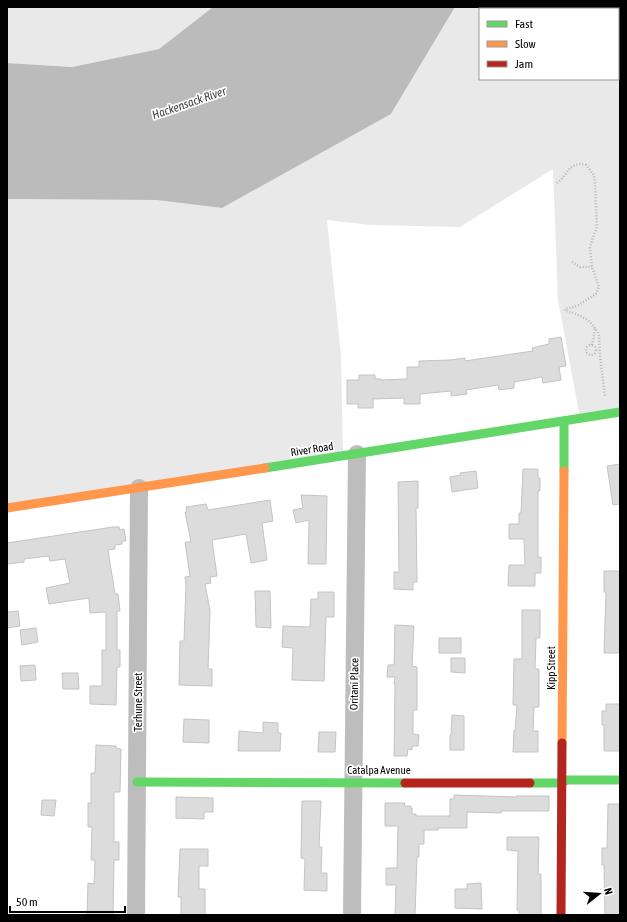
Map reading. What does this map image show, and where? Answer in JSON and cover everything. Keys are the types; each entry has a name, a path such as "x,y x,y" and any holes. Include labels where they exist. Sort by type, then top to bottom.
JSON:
{"street":[{"name":"River Road","path":"7,508 620,412"},
{"name":"Kipp Street","path":"561,915 564,421"},
{"name":"Oritani Place","path":"352,915 357,454"},
{"name":"Terhune Street","path":"136,915 138,488"},
{"name":"Catalpa Avenue","path":"137,782 562,783 568,780 620,780"}],"path":[{"path":"556,183 570,168 576,164 586,165 594,175 598,219 597,228 590,248 592,267 598,284 598,291 577,306 566,309 565,311 582,316 590,322 600,336 600,352 607,414"},
{"path":"572,262 580,267 592,267"},
{"path":"595,351 592,345 596,329"},
{"path":"592,345 586,347 587,353 592,355 595,351"},
{"path":"595,351 600,352"}],"shaded area":[{"path":"7,7 213,7 159,49 72,67 7,63"},
{"path":"455,7 620,7 620,412 580,418 558,300 553,169 460,227 371,225 327,220 341,355 343,456 7,508 7,199 156,200 222,208 391,114"}],"water":[{"name":"Hackensack River","path":"213,7 455,7 391,114 222,208 156,200 7,199 7,63 72,67 159,49"}],"building":[{"path":"561,337 566,366 559,367 561,380 543,383 542,377 514,382 514,388 499,390 498,385 466,390 467,394 451,396 451,391 420,394 420,404 404,404 404,398 373,399 373,408 358,408 358,404 347,404 347,380 359,380 359,375 375,375 375,379 381,380 407,379 407,367 419,367 419,361 465,358 465,361 533,351 532,348 549,344 549,339"},
{"path":"620,464 620,504 613,505 607,466"},
{"path":"523,469 538,469 538,478 540,478 540,491 538,491 538,557 541,557 541,573 535,573 535,586 508,586 509,565 525,565 524,539 509,539 509,524 519,524"},
{"path":"476,471 478,488 452,492 450,477 461,475 460,473"},
{"path":"418,481 418,508 416,508 417,582 413,582 413,590 394,589 394,572 399,572 398,482"},
{"path":"301,495 327,496 326,564 308,564 309,520 296,523 293,510 303,508"},
{"path":"270,500 273,521 262,523 267,560 251,563 246,534 212,540 217,576 210,577 211,583 205,584 210,611 208,669 212,669 212,686 179,685 180,641 184,641 185,577 190,576 185,542 191,542 185,512 187,512 186,507 206,504 208,510"},
{"path":"119,527 120,530 124,529 126,541 122,541 122,544 115,545 115,549 108,550 115,594 118,594 120,611 117,611 117,650 120,650 120,667 117,667 116,705 90,704 90,686 102,686 102,650 106,650 106,612 90,613 89,598 49,604 46,588 70,583 65,559 50,561 49,556 24,559 24,562 7,564 7,543"},
{"path":"604,571 620,571 620,653 604,653 606,592 604,592"},
{"path":"255,591 270,591 271,628 256,627"},
{"path":"318,592 334,592 334,617 326,617 324,681 292,680 293,648 282,647 283,626 310,627 311,599 318,599"},
{"path":"522,610 540,610 540,638 536,638 535,669 539,669 539,707 534,707 533,731 538,731 538,752 513,752 517,705 513,705 514,659 522,659"},
{"path":"18,611 20,626 7,628 7,612"},
{"path":"395,625 414,626 412,666 417,667 417,710 413,710 413,734 419,735 418,746 412,746 412,750 408,749 407,756 394,756 395,677 387,677 388,665 394,665"},
{"path":"36,628 38,642 22,645 20,630"},
{"path":"439,638 461,638 461,653 439,653"},
{"path":"451,658 465,658 465,673 451,672"},
{"path":"35,665 36,680 21,681 20,666"},
{"path":"62,673 78,673 79,689 63,689"},
{"path":"606,704 620,704 620,751 604,751 604,725 602,725 602,711 606,711"},
{"path":"452,715 464,716 464,750 450,750"},
{"path":"184,719 209,720 209,743 183,742"},
{"path":"263,722 278,723 278,733 281,733 280,751 238,751 239,731 263,733"},
{"path":"319,732 336,732 335,752 318,752"},
{"path":"96,745 116,746 116,748 121,749 120,792 114,792 114,842 119,842 119,860 114,860 113,915 87,915 88,883 94,884 95,860 91,860 92,827 88,827 88,803 91,803 91,773 95,773"},
{"path":"454,795 516,797 549,796 549,811 501,811 501,813 467,812 467,828 438,828 438,830 424,830 424,844 419,844 419,857 417,857 415,915 395,915 396,885 386,885 386,868 397,868 398,826 385,826 385,803 405,803 404,806 411,806 412,814 416,814 416,816 450,816 450,799 454,799"},
{"path":"176,797 213,798 213,812 204,812 204,819 176,818"},
{"path":"42,800 56,800 54,816 41,815"},
{"path":"302,801 321,801 319,847 322,847 321,873 327,873 327,891 304,890 305,859 301,858"},
{"path":"608,804 620,804 620,915 605,915 604,865 602,865 602,848 607,848"},
{"path":"507,837 539,837 538,874 541,874 541,915 519,915 519,911 517,910 518,851 507,850"},
{"path":"180,849 208,849 208,866 199,866 199,889 205,889 205,915 181,915 181,897 178,897"},
{"path":"481,883 482,909 455,908 455,889 467,889 467,884"}],"traffic: fast":[{"path":"265,468 620,412"},
{"path":"564,421 564,471"},
{"path":"530,783 562,783 567,780 620,780"},
{"path":"137,782 405,783"}],"traffic: slow":[{"path":"7,508 265,468"},
{"path":"562,743 564,471"}],"traffic: jam":[{"path":"561,915 562,743"},
{"path":"405,783 530,783"}]}
